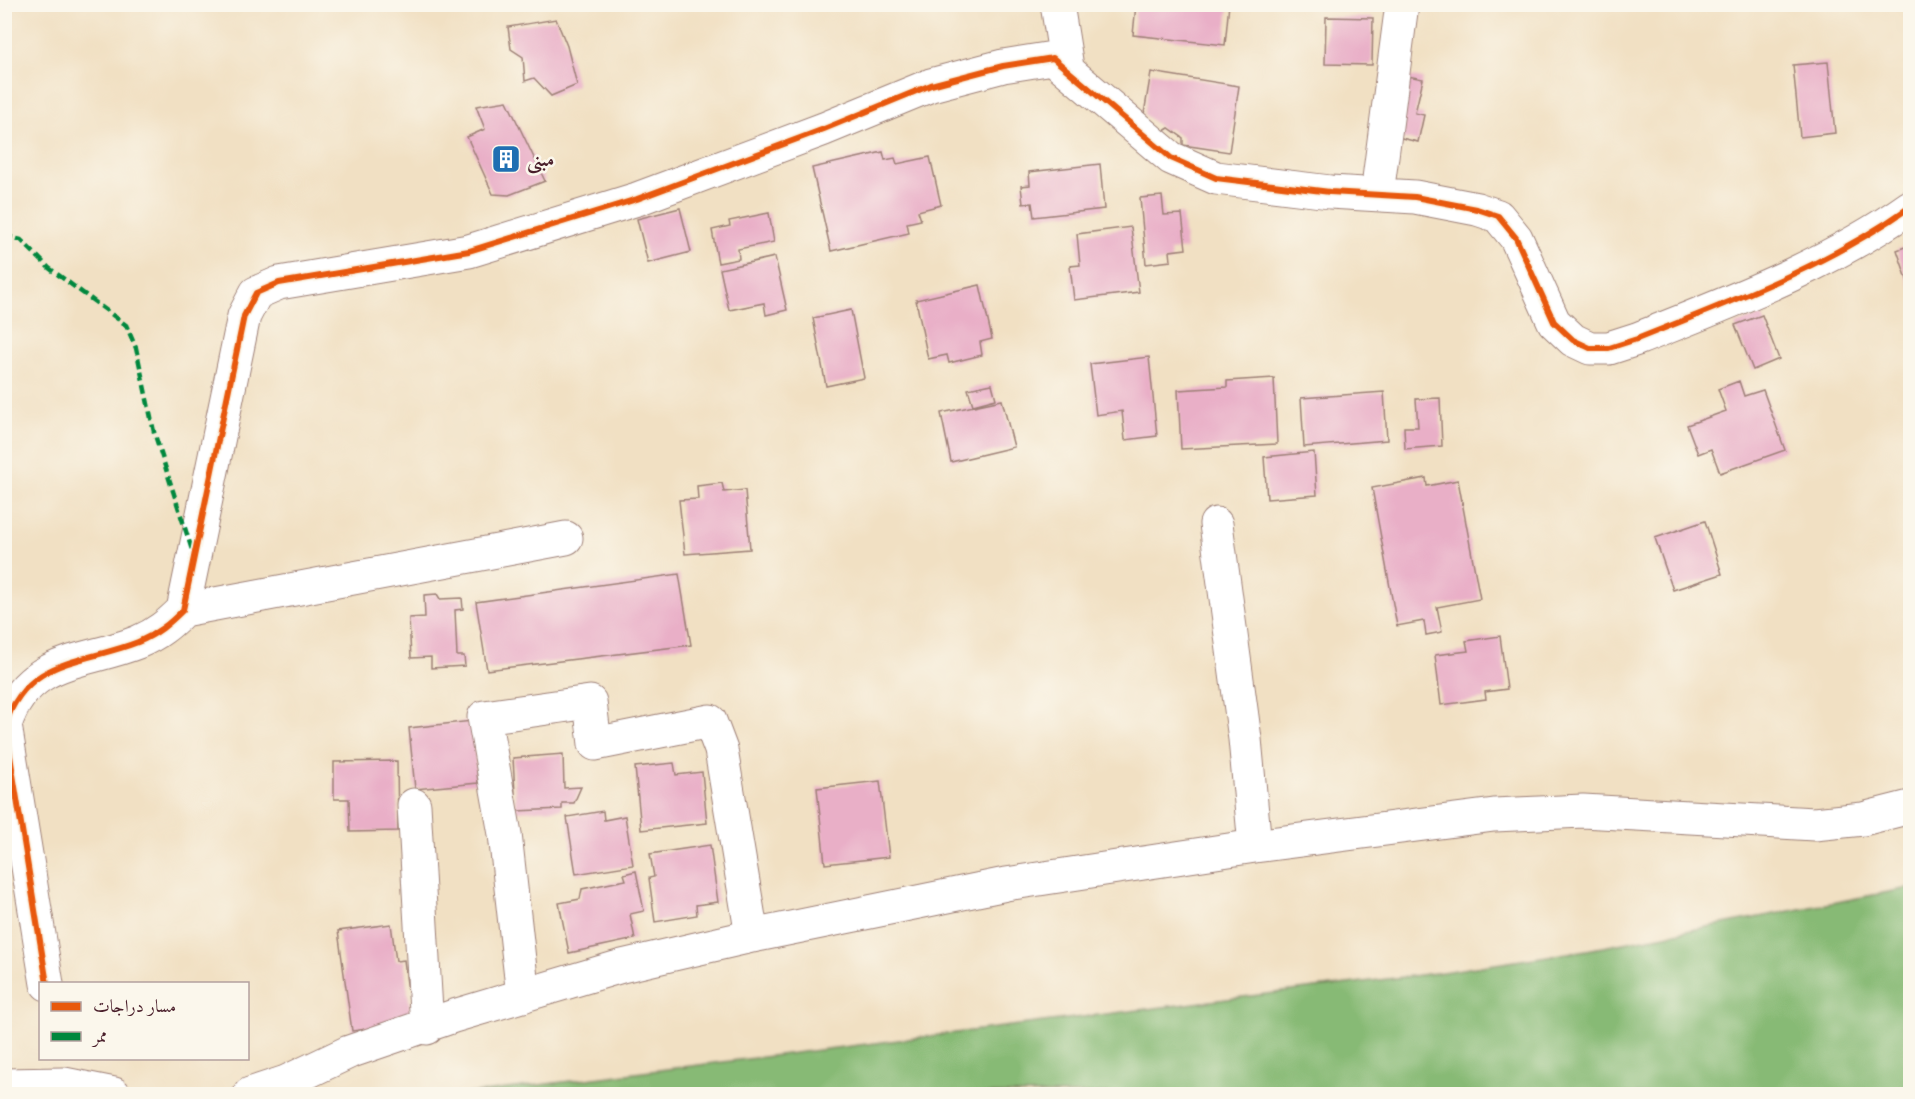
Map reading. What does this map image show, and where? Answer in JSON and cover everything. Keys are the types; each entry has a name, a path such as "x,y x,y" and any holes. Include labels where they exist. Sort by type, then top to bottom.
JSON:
{"street":[{"path":"1057,4 1067,67"},
{"path":"1377,194 1402,4"},
{"path":"47,982 5,725 11,706 32,681 82,657 138,642 166,628 183,610 244,316 256,293 279,283 469,251 637,199 941,82 1003,66 1053,58 1067,67 1153,144 1188,167 1216,178 1330,192 1415,197 1477,209 1498,216 1516,238 1554,322 1573,340 1590,348 1609,348 1690,318 1813,265 1854,245 1911,207"},
{"path":"1216,524 1245,739 1255,846"},
{"path":"183,610 566,538"},
{"path":"523,996 505,834 484,717 590,702 595,744 710,721 721,750 752,936"},
{"path":"414,805 427,1028"},
{"path":"250,1095 286,1082 350,1052 427,1028 454,1016 622,966 752,936 1006,884 1255,846 1494,815 1583,811 1814,824 1863,819 1911,807"},
{"path":"4,1085 62,1071 114,1095"}],"green space":[{"path":"1910,888 1910,1094 467,1094 1436,973 1587,950"}],"building":[{"path":"1136,4 1229,4 1225,45 1133,35"},
{"path":"1326,17 1373,18 1372,65 1325,64"},
{"path":"556,19 567,46 577,85 551,96 534,78 525,81 523,57 511,49 508,27"},
{"path":"1828,62 1835,133 1800,137 1793,65"},
{"path":"1151,72 1239,86 1229,152 1183,145 1183,138 1169,128 1164,131 1144,114"},
{"path":"1403,75 1423,79 1415,113 1424,115 1418,142 1389,135"},
{"name":"مبنى","path":"507,101 545,181 509,195 493,194 467,137 485,129 476,106"},
{"path":"883,152 885,160 895,158 897,164 930,157 941,205 918,211 921,220 907,223 909,233 831,251 812,168"},
{"path":"1100,164 1104,209 1034,217 1032,203 1023,204 1021,186 1030,185 1029,172"},
{"path":"1162,196 1164,215 1182,214 1186,249 1170,251 1171,261 1146,264 1140,198"},
{"path":"680,208 691,252 648,263 637,219"},
{"path":"769,213 774,242 738,249 739,259 718,263 712,230 730,226 729,221"},
{"path":"1131,227 1139,292 1074,300 1070,266 1080,265 1077,234"},
{"path":"1910,245 1910,288 1897,250"},
{"path":"775,257 787,310 766,315 764,303 729,310 720,269"},
{"path":"980,285 992,339 980,342 982,355 949,363 947,355 928,359 916,300"},
{"path":"851,310 864,378 826,386 813,318"},
{"path":"1762,315 1779,359 1753,370 1735,325"},
{"path":"1149,357 1157,436 1125,440 1122,411 1096,415 1090,364"},
{"path":"1274,378 1277,444 1181,449 1178,390 1227,387 1227,381"},
{"path":"1739,381 1744,396 1763,390 1785,450 1720,473 1711,449 1698,454 1687,425 1726,411 1718,389"},
{"path":"992,384 996,399 973,405 968,389"},
{"path":"1384,392 1387,440 1304,447 1301,398"},
{"path":"1440,398 1442,446 1405,449 1404,427 1418,427 1416,399"},
{"path":"1002,400 1014,447 951,462 941,413"},
{"path":"1314,452 1317,495 1267,499 1264,457"},
{"path":"1426,478 1427,486 1458,480 1480,599 1437,607 1442,632 1426,635 1424,621 1397,626 1372,488"},
{"path":"722,483 724,492 745,490 750,549 685,554 679,500 698,499 697,486"},
{"path":"1705,521 1722,574 1673,590 1655,538"},
{"path":"679,574 691,645 487,670 476,602"},
{"path":"437,594 440,599 462,598 463,609 455,610 457,656 464,656 465,666 431,668 431,657 411,658 409,618 425,617 424,595"},
{"path":"1500,636 1507,689 1485,692 1486,699 1441,705 1435,655 1468,651 1466,641"},
{"path":"472,721 478,783 415,789 409,728"},
{"path":"563,754 564,788 581,787 574,803 562,803 562,809 516,811 513,758"},
{"path":"397,761 398,831 350,832 349,799 334,799 334,762"},
{"path":"674,763 676,775 702,772 707,823 641,830 635,767"},
{"path":"880,781 889,857 825,864 817,788"},
{"path":"603,811 604,820 625,816 633,865 576,874 567,817"},
{"path":"710,845 718,902 696,905 697,915 655,922 649,878 654,877 650,854"},
{"path":"636,871 644,911 630,914 635,939 569,953 559,903 580,899 582,889 626,880 624,874"},
{"path":"391,924 396,961 404,960 412,1023 352,1031 338,931"}],"marked path":[{"path":"4,235 21,240 49,268 126,325 136,348 154,432 193,553"}],"cycle path":[{"path":"47,982 5,725 15,703 27,686 42,675 59,666 145,639 173,620 183,610 244,316 256,293 279,283 469,251 637,199 824,129 931,85 1003,66 1053,58 1171,158 1216,178 1330,192 1415,197 1477,209 1498,216 1516,238 1554,322 1573,340 1590,348 1609,348 1637,339 1778,281 1846,247 1910,207"}],"place":[{"name":"مبنى","path":"506,159"}]}
